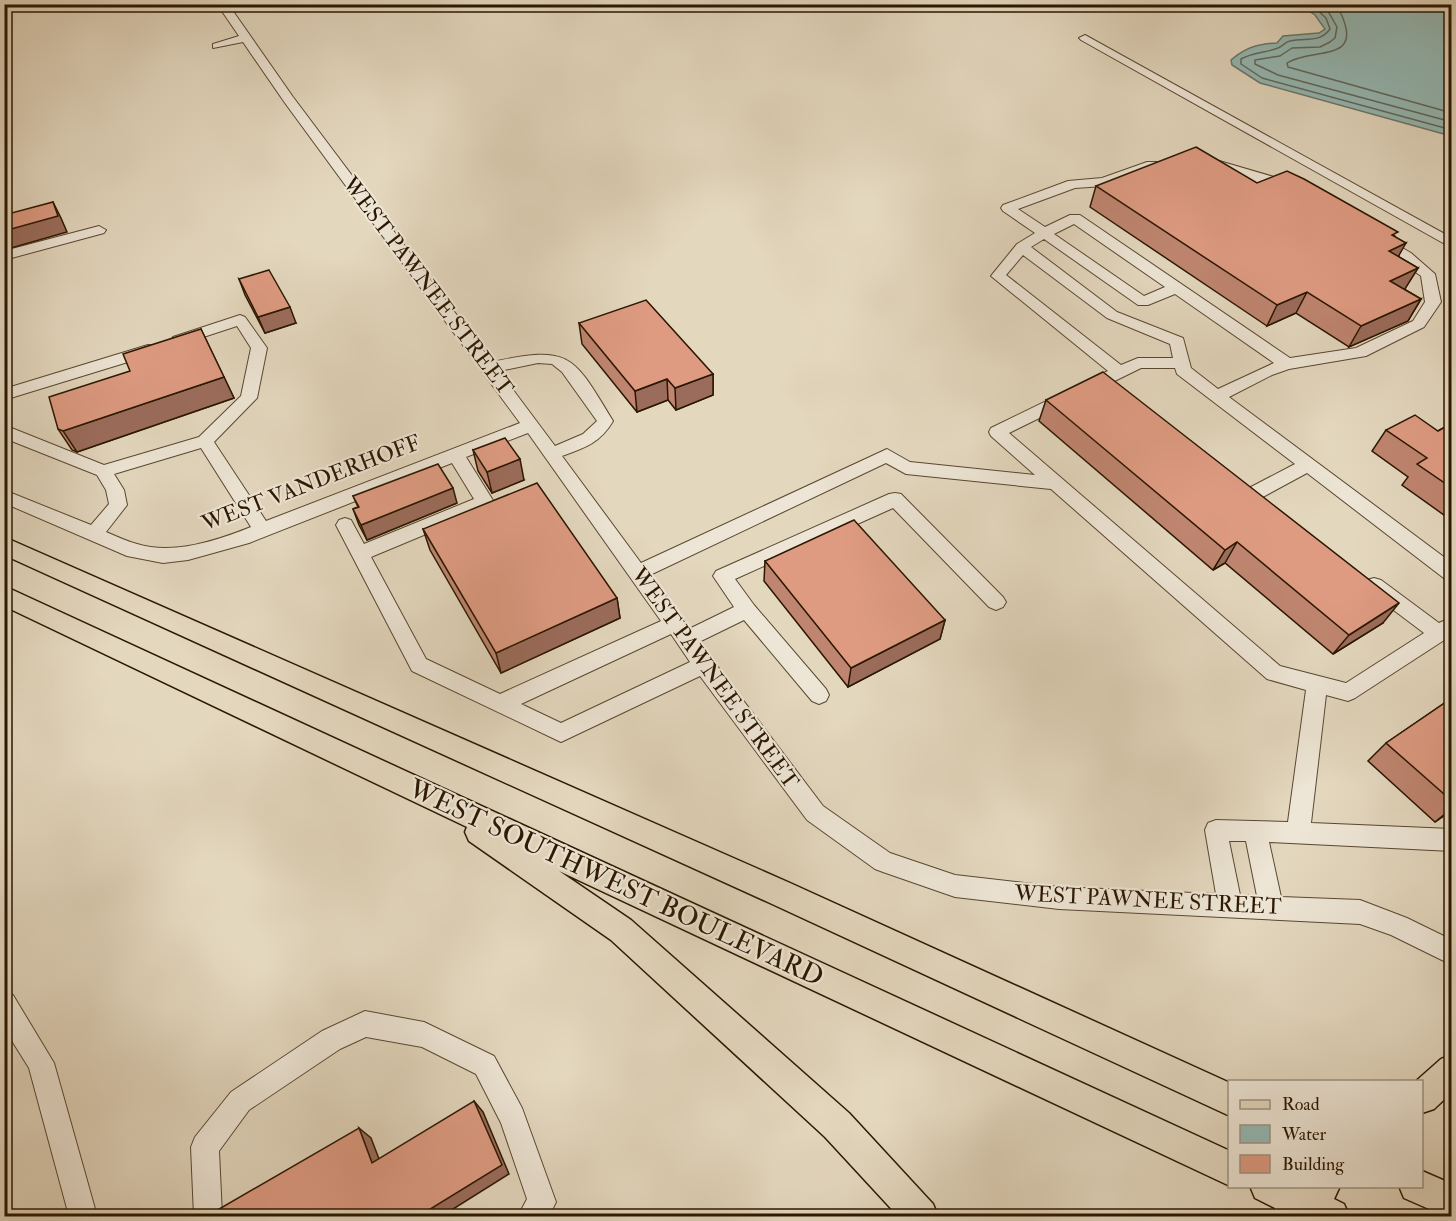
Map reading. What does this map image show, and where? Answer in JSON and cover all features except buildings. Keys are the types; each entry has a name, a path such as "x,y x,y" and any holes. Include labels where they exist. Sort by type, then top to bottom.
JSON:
{"main road":[{"path":"4,545 780,893 1228,1099"},
{"name":"WEST SOUTHWEST BOULEVARD","path":"4,595 1228,1168"},
{"path":"420,791 621,930 837,1125 921,1216"},
{"path":"1423,1096 1452,1070"},
{"path":"1272,1188 1312,1206"},
{"path":"1420,1188 1452,1202"}],"street":[{"name":"WEST PAWNEE STREET","path":"222,4 296,109 531,425 703,665 815,813 883,861 955,886 1059,898 1360,912 1398,926 1452,953"},
{"path":"216,45 246,38"},
{"path":"1085,38 1452,244"},
{"path":"1197,158 1269,180 1301,195"},
{"path":"1143,302 1008,208 1072,184 1104,182 1171,159"},
{"path":"1124,393 1113,375 998,276 1022,248 1044,232 1075,218 1287,364"},
{"path":"4,256 99,230"},
{"path":"1217,396 1266,371 1287,364 1360,352 1419,324 1432,302 1432,287 1428,274 1406,256 1368,234"},
{"path":"1022,248 1112,315 1177,340 1183,370 1452,574"},
{"path":"1112,315 1176,288"},
{"path":"4,395 240,320 259,348 249,398 205,441 103,471"},
{"path":"489,368 536,358 557,359 568,368 605,421 601,431 588,440 551,453"},
{"path":"1181,363 1138,363 997,432 1274,672 1348,692 1445,629 1365,577"},
{"name":"WEST VANDERHOFF","path":"4,496 134,551 163,556 218,546 531,425"},
{"path":"4,431 103,471 115,490 118,505 93,535"},
{"path":"205,441 262,530"},
{"path":"360,554 485,502 456,454"},
{"path":"637,573 887,455 906,468 1057,483"},
{"path":"1273,507 1250,489 1307,465"},
{"path":"819,695 747,610 723,576 895,499 996,602"},
{"path":"345,525 418,665 561,733 703,665"},
{"path":"500,704 679,632 747,610"},
{"path":"1298,833 1317,685"},
{"path":"1230,906 1216,830 1452,840"},
{"path":"1255,832 1272,908"},
{"path":"4,1004 41,1063 83,1216"},
{"path":"208,1216 205,1147 240,1101 331,1040 365,1024 424,1035 485,1065 513,1117 542,1202 532,1216"}],"water":[{"path":"1300,5 1451,5 1451,136 1260,83 1232,65 1231,60 1252,47 1277,43 1283,36 1319,33 1325,29 1315,15"}]}
